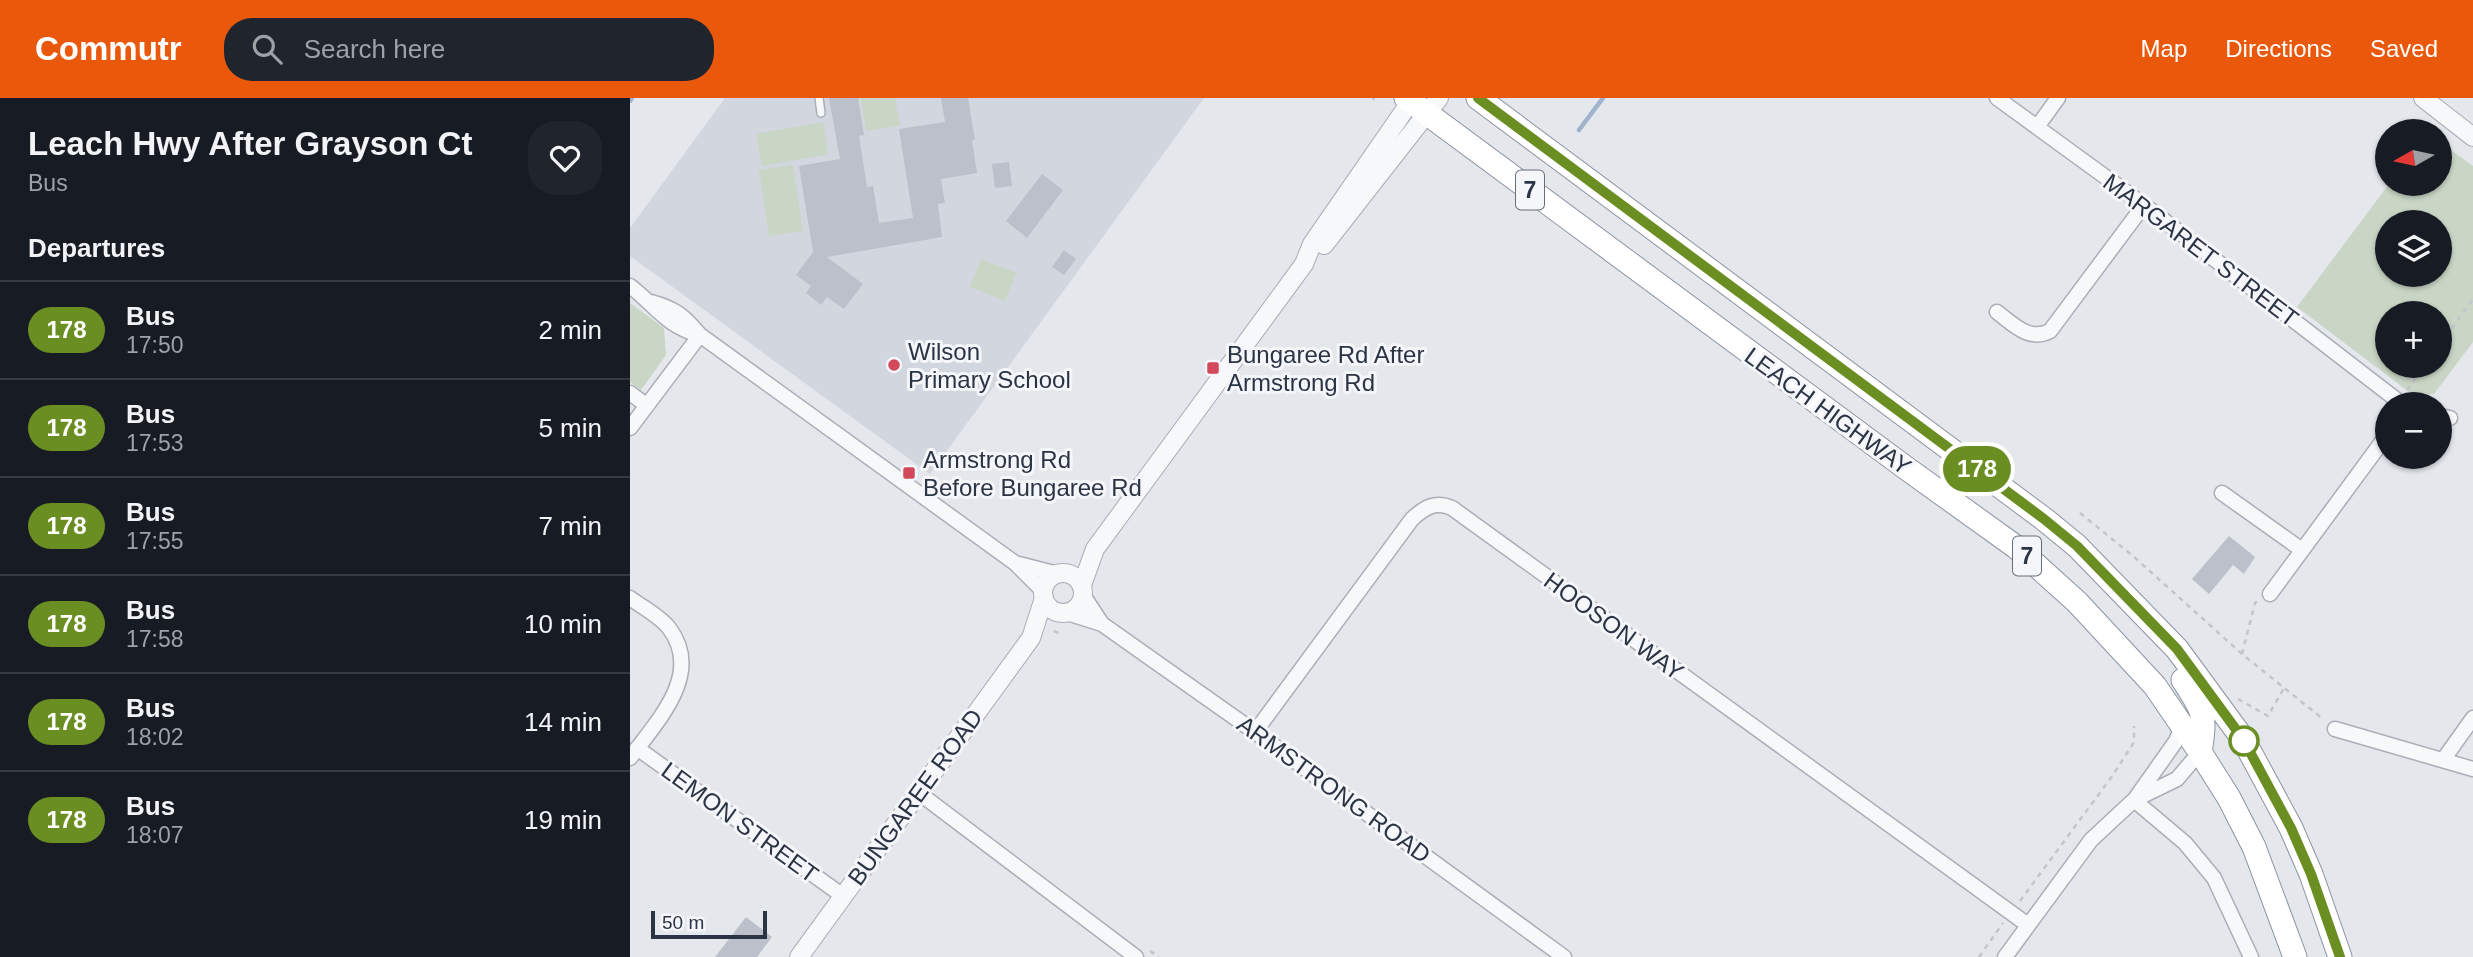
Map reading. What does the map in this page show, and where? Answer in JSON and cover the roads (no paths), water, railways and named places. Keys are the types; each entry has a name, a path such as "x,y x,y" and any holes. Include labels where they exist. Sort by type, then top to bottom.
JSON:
{"highway":[{"name":"LEACH HIGHWAY","path":"1478,98 2077,546 2177,649 2243,739 2291,828 2311,874 2340,957"},
{"name":"LEACH HIGHWAY","path":"1419,102 1906,468 2016,547 2077,602 2155,686 2200,752 2254,848 2295,957"},
{"path":"2124,594 2167,653 2204,713 2205,728 2200,752"}],"street":[{"name":"MARGARET STREET","path":"1997,98 2144,205 2386,392"},
{"path":"2037,127 2058,98"},
{"path":"2423,98 2473,137"},
{"path":"1044,595 1048,580 1061,574 1095,549 1304,264 1312,244 1419,102"},
{"path":"1997,312 2028,334 2038,336 2050,331 2144,205"},
{"path":"630,286 651,302 675,310 685,317 700,335 1015,563 1044,595 1051,609 1065,613 1079,607 1095,549"},
{"path":"630,428 700,335"},
{"path":"630,393 646,405"},
{"path":"2270,594 2375,451"},
{"path":"2222,493 2302,550"},
{"name":"HOOSON WAY","path":"1255,732 1412,519 1427,507 1442,504 1452,508 2028,925"},
{"path":"1015,563 1075,577 1083,590"},
{"name":"ARMSTRONG ROAD","path":"1083,590 1102,624"},
{"name":"BUNGAREE ROAD","path":"1031,638 1044,595"},
{"path":"630,598 667,626 676,639 682,664 677,689 634,753"},
{"name":"ARMSTRONG ROAD","path":"1065,613 1102,624 1564,957"},
{"name":"BUNGAREE ROAD","path":"799,957 1031,638 1065,613"},
{"path":"2443,760 2473,718"},
{"path":"2005,957 2091,840 2134,800 2176,741 2183,725"},
{"path":"2335,729 2473,769"},
{"path":"2134,800 2177,779 2200,752"},
{"name":"LEMON STREET","path":"634,753 843,896"},
{"path":"919,793 1136,957"},
{"path":"2134,800 2185,843 2214,878 2251,957"}],"lane":[{"path":"819,98 821,113"}],"waterway":[{"path":"1579,130 1603,98"}],"place":[{"name":"Wilson Primary School","path":"894,365"},
{"name":"Bungaree Rd After Armstrong Rd","path":"1213,368"},
{"name":"Armstrong Rd Before Bungaree Rd","path":"909,473"}]}
